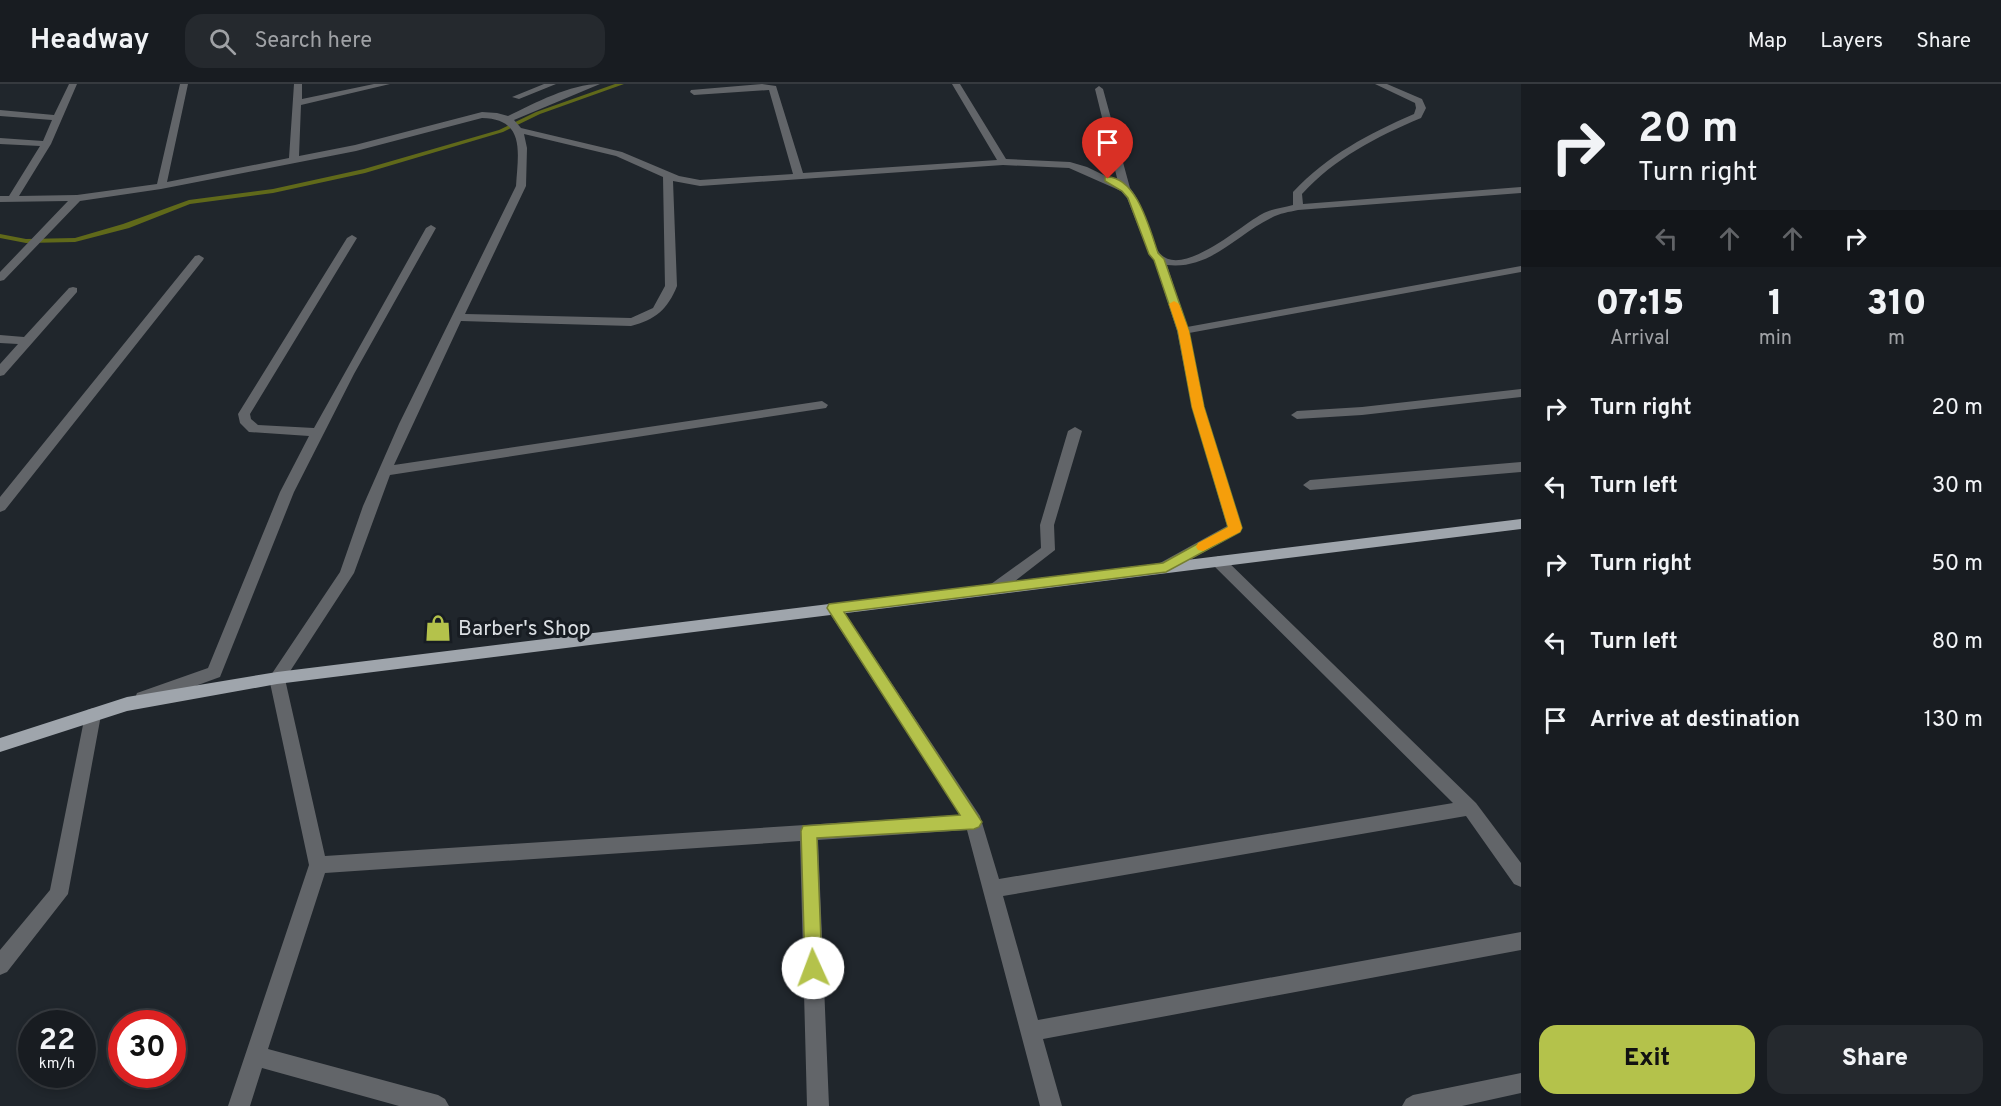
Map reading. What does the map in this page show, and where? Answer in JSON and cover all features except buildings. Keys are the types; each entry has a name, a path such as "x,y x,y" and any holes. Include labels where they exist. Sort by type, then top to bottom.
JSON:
{"main road":[{"path":"0,745 127,704 277,678 1521,524"}],"street":[{"path":"12,199 46,144 73,84"},
{"path":"161,186 184,84"},
{"path":"294,160 298,84"},
{"path":"297,103 386,84"},
{"path":"239,1106 318,865 277,678 347,573 370,506 385,471 521,186 522,144 511,123 519,84"},
{"path":"516,97 552,84"},
{"path":"511,123 536,106 596,84"},
{"path":"956,84 1003,162"},
{"path":"1298,207 1297,194 1331,160 1362,140 1418,116 1421,108 1419,101 1379,84"},
{"path":"694,92 773,88 799,177"},
{"path":"1099,89 1125,189"},
{"path":"0,113 56,118"},
{"path":"0,199 77,198 161,186 356,148 482,115 620,154 688,182 799,177 1003,162 1070,165 1084,169 1125,189 1132,197 1154,254 1159,259 1183,331 1198,407 1235,528 1166,567"},
{"path":"0,141 46,144"},
{"path":"457,317 631,322 644,320 660,309 671,286 668,174"},
{"path":"1159,259 1179,264 1201,258 1267,215 1298,207 1521,190"},
{"path":"0,278 77,198"},
{"path":"127,704 214,672 287,492 348,374 431,228"},
{"path":"318,432 254,429 245,420 244,414 352,238"},
{"path":"0,507 199,258"},
{"path":"1183,331 1521,269"},
{"path":"0,372 74,291"},
{"path":"0,339 26,341"},
{"path":"1297,415 1362,411 1521,393"},
{"path":"385,471 822,405"},
{"path":"996,588 1048,550 1047,525 1075,431"},
{"path":"1310,485 1521,467"},
{"path":"1218,561 1470,808 1521,878"},
{"path":"834,608 974,822 1051,1106"},
{"path":"0,965 59,894 93,715"},
{"path":"991,889 1470,808"},
{"path":"318,865 809,831 974,822"},
{"path":"809,831 818,1106"},
{"path":"1030,1030 1521,941"},
{"path":"255,1056 438,1106"},
{"path":"1413,1106 1521,1083"}],"waterway":[{"path":"0,236 26,241 75,240 126,226 189,202 273,191 365,171 501,131 538,113 621,84"}],"slow traffic":[{"path":"1174,304 1183,331 1198,407 1235,528 1203,547"}],"place":[{"name":"Barber's Shop","path":"438,628"}],"route":[{"path":"813,968 809,831 974,822 834,608 1166,567 1235,528 1198,407 1183,331 1159,259 1154,254 1132,197 1125,189 1108,179"}]}
